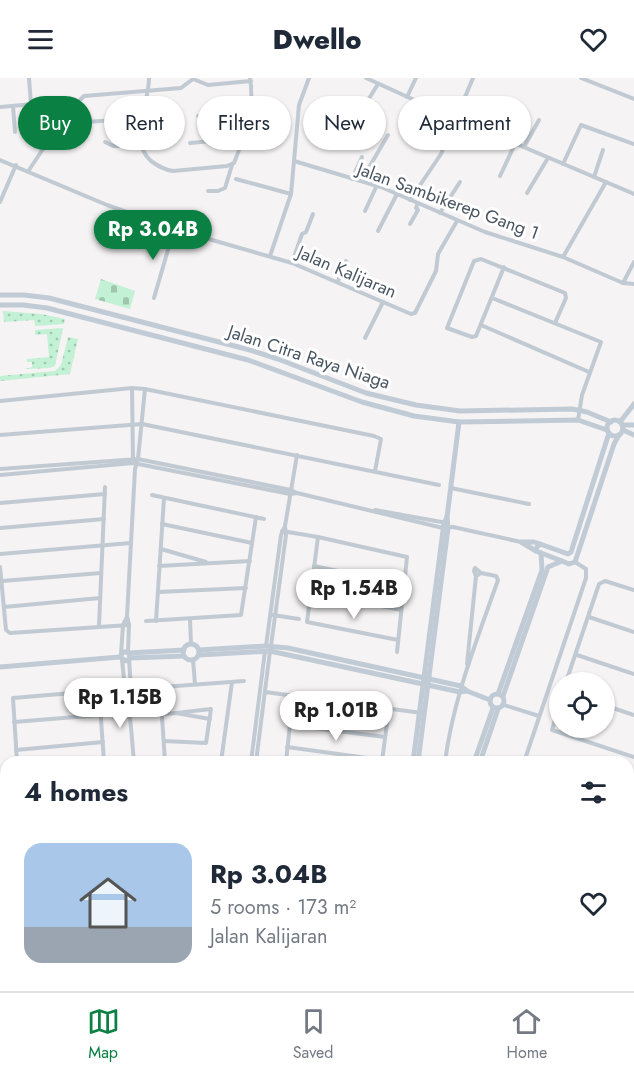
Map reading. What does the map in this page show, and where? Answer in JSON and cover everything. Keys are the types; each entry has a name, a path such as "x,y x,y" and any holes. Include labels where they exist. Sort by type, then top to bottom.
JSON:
{"street":[{"path":"29,78 30,96"},
{"path":"148,96 149,78"},
{"name":"Jalan Kalijaran","path":"270,256 291,194 299,105 309,78"},
{"path":"366,78 405,96"},
{"path":"407,96 416,78"},
{"path":"466,96 473,78"},
{"path":"581,78 634,99"},
{"path":"104,121 85,122 81,120 79,101 84,96 181,88 193,79 208,85 251,79 251,96"},
{"path":"371,96 378,84"},
{"path":"13,106 15,132"},
{"path":"0,107 18,106"},
{"path":"531,135 539,120"},
{"path":"563,164 581,125 634,144"},
{"path":"361,181 387,135"},
{"path":"190,143 197,142"},
{"path":"29,170 42,150"},
{"path":"142,150 145,155 167,171 232,165"},
{"path":"208,191 225,188 239,150"},
{"path":"410,200 442,150"},
{"path":"500,176 512,150"},
{"path":"531,150 634,194"},
{"path":"594,177 603,150"},
{"path":"352,179 362,157"},
{"path":"528,194 548,158"},
{"name":"Jalan Kalijaran","path":"0,160 29,170 89,198 174,229 292,263 413,314 422,301 436,271 438,254 457,220"},
{"name":"Jalan Sambikerep Gang 1","path":"294,161 376,185 500,238 563,257 623,283 634,284"},
{"path":"0,202 16,165"},
{"path":"236,179 291,194"},
{"path":"440,213 460,182"},
{"path":"563,257 606,182"},
{"path":"365,211 376,185"},
{"path":"378,231 397,194"},
{"path":"410,224 418,210 416,207 418,203"},
{"path":"292,263 302,234 306,232 313,214"},
{"path":"154,298 174,229"},
{"path":"504,267 478,333 472,337 447,328 476,259 504,267 565,293 566,298 555,323"},
{"path":"338,281 346,261"},
{"path":"623,283 634,262"},
{"name":"Jalan Citra Raya Niaga","path":"0,296 24,295 49,298 278,359 382,398 438,409 579,410 612,422 621,428 614,436 608,431 578,420 459,422 414,416 380,408 266,366 47,308 0,305"},
{"path":"492,298 601,342 590,372 578,420"},
{"path":"364,338 383,302"},
{"path":"481,326 590,372"},
{"path":"157,338 159,328"},
{"path":"132,388 135,469 127,616 129,625 128,690 134,756"},
{"path":"0,401 132,388 145,389 374,435 381,439 375,471"},
{"path":"135,461 142,424 145,389"},
{"path":"380,408 382,398"},
{"path":"575,562 614,444 634,404"},
{"path":"519,411 520,422"},
{"path":"418,756 459,422"},
{"path":"0,469 135,461 447,524 521,542 534,542 568,554 571,552 608,425 612,422"},
{"path":"0,435 142,424 439,485"},
{"path":"621,428 634,424"},
{"path":"621,428 634,435"},
{"path":"256,756 268,649 297,455"},
{"path":"0,475 56,467"},
{"path":"99,626 105,487"},
{"path":"450,488 529,504"},
{"path":"0,503 105,494"},
{"path":"152,495 264,519"},
{"path":"156,621 164,498"},
{"path":"146,621 240,616 256,518"},
{"path":"0,528 104,519"},
{"path":"162,524 252,543"},
{"path":"284,532 318,537 407,557 397,652"},
{"path":"318,537 306,622 398,640"},
{"path":"521,542 569,564 575,562"},
{"path":"0,554 131,543"},
{"path":"500,695 542,570 537,547 540,544"},
{"path":"160,549 211,564"},
{"path":"159,566 250,561"},
{"path":"500,695 548,567 562,561"},
{"path":"526,756 586,578 586,569 575,562"},
{"path":"314,566 405,585"},
{"path":"0,567 6,630 10,633 129,625"},
{"path":"467,664 475,568 478,568 481,573"},
{"path":"2,581 101,573"},
{"path":"446,756 450,730 467,664 498,580 496,576 481,573 476,576"},
{"path":"570,672 602,582 634,590"},
{"path":"158,592 246,588"},
{"path":"311,591 401,609"},
{"path":"4,607 100,598"},
{"path":"273,615 299,619"},
{"path":"127,616 123,625 121,657 128,690"},
{"path":"589,617 634,632"},
{"path":"190,619 191,645"},
{"path":"193,660 188,659 184,653 186,646 197,647 199,652"},
{"path":"252,756 265,692 268,649"},
{"path":"199,652 268,649 297,653 467,691 490,700 495,708 482,756"},
{"path":"121,657 125,651 129,656"},
{"path":"195,684 193,660 199,652"},
{"path":"129,656 184,653"},
{"path":"577,655 634,674"},
{"path":"0,667 121,657"},
{"path":"149,688 244,681"},
{"path":"222,756 232,682"},
{"path":"160,687 165,756"},
{"path":"16,756 12,700 14,698 128,690"},
{"path":"99,691 104,756"},
{"path":"265,692 422,713"},
{"path":"490,700 493,695 500,695 505,700 504,705"},
{"path":"286,756 293,696"},
{"path":"495,708 504,705 539,716"},
{"path":"162,714 208,708 211,711 205,744 164,741"},
{"path":"476,756 495,708"},
{"path":"383,756 389,709"},
{"path":"615,709 634,715"},
{"path":"176,713 210,719"},
{"path":"414,756 422,713"},
{"path":"14,722 100,715"},
{"path":"290,725 385,737"},
{"path":"576,738 631,756"},
{"path":"16,750 103,742"},
{"path":"287,747 348,756"}],"green space":[{"path":"101,279 135,291 130,309 95,299"},
{"path":"3,311 41,314 65,319 64,324 35,326 34,320 4,322"},
{"path":"63,328 55,366 26,369 32,367 32,362 27,362 27,359 49,357 47,334 35,335 35,330"},
{"path":"68,337 78,339 70,374 0,381 0,376 55,371 61,365"}]}
